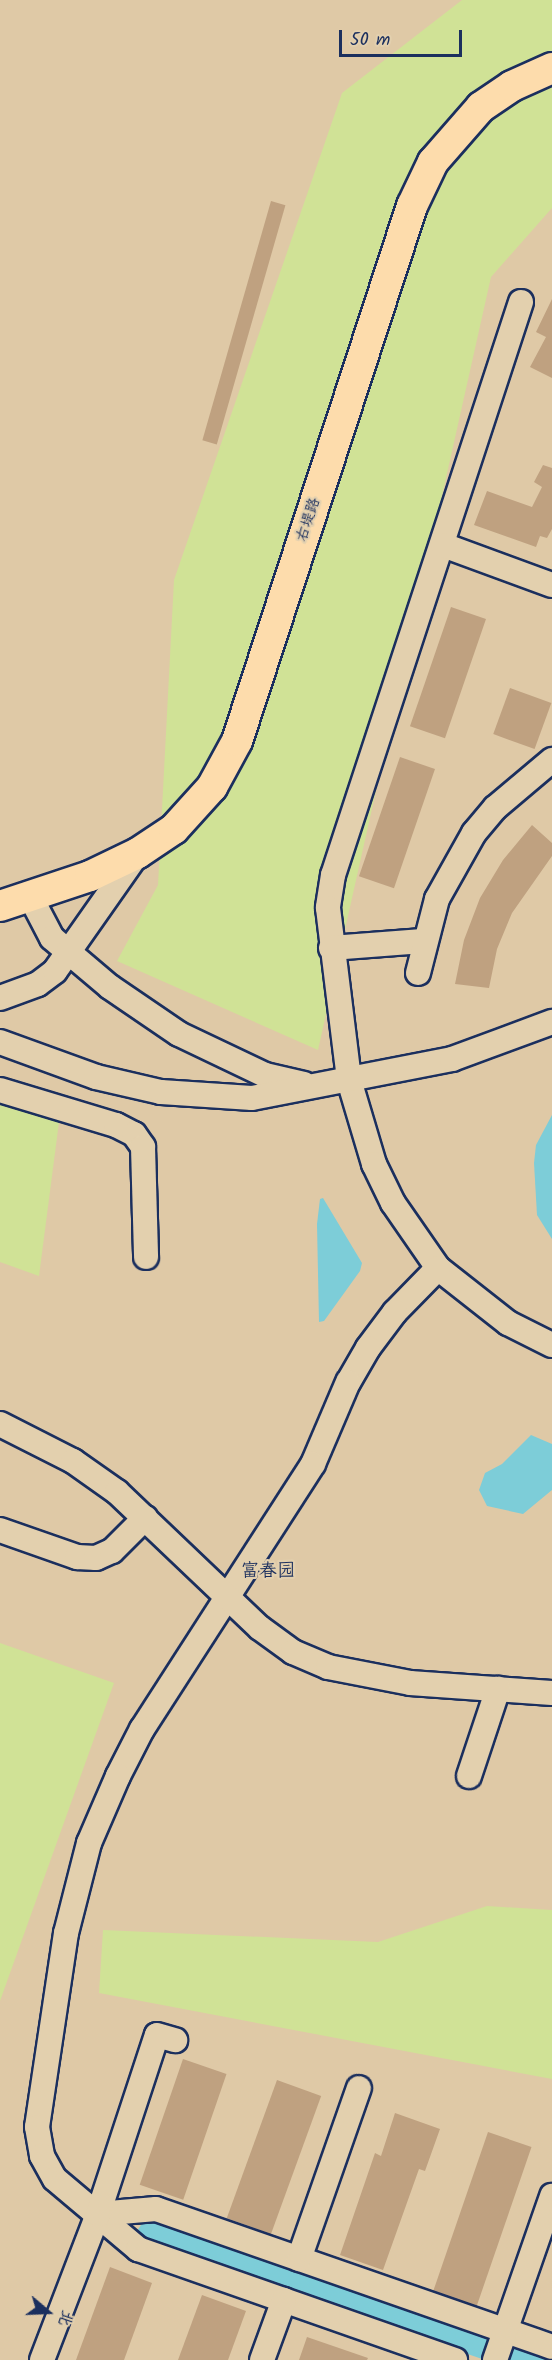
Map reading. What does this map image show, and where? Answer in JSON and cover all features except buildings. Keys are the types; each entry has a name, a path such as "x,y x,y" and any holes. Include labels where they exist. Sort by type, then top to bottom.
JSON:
{"main road":[{"name":"右堤路","path":"0,906 90,876 138,853 174,829 212,787 237,741 392,259 433,162 481,107 512,86 552,68"}],"street":[{"path":"521,302 333,875 328,908 331,948 349,1080 374,1164 393,1203 438,1268 508,1323 552,1345"},
{"path":"443,545 551,582"},
{"path":"418,973 423,941 449,875 474,833 495,808 552,760"},
{"path":"0,998 38,984 55,971 138,853"},
{"path":"30,896 52,938 110,987 179,1034 265,1075 315,1087"},
{"path":"331,948 423,941"},
{"path":"0,1042 96,1077 161,1092 252,1098 452,1059 552,1022"},
{"path":"0,1090 116,1125 134,1134 143,1147 146,1257"},
{"path":"438,1268 395,1312 368,1347 348,1382 313,1464 142,1730 117,1776 89,1843 66,1933 37,2127 42,2156 55,2180 74,2200 98,2214 138,2249 455,2360"},
{"path":"0,1424 73,1461 145,1518 228,1598 292,1652 327,1667 410,1683 552,1694"},
{"path":"0,1530 77,1557 96,1558 112,1551 145,1518"},
{"path":"469,1776 498,1689"},
{"path":"42,2360 98,2214 157,2035 175,2040"},
{"path":"299,2259 359,2088"},
{"path":"495,2360 552,2196"},
{"path":"98,2214 156,2209 552,2347"},
{"path":"262,2360 284,2300"}],"green space":[{"path":"462,0 552,0 552,208 491,277 318,1050 117,961 158,885 174,580 342,93"},
{"path":"0,1093 59,1122 39,1276 0,1262"},
{"path":"0,1643 114,1683 0,2001"},
{"path":"487,1906 552,1910 552,2079 99,1993 103,1930 378,1942"}],"water":[{"path":"552,1115 552,1239 537,1215 534,1163 536,1145"},
{"path":"323,1198 362,1263 360,1271 324,1321 319,1322 317,1224 320,1199"},
{"path":"531,1435 552,1444 552,1490 523,1514 487,1506 479,1490 485,1473 502,1464"},
{"path":"145,2219 152,2219 552,2360 485,2360 146,2243 137,2231"}],"district":[{"name":"富春园","path":"268,1572"}]}
